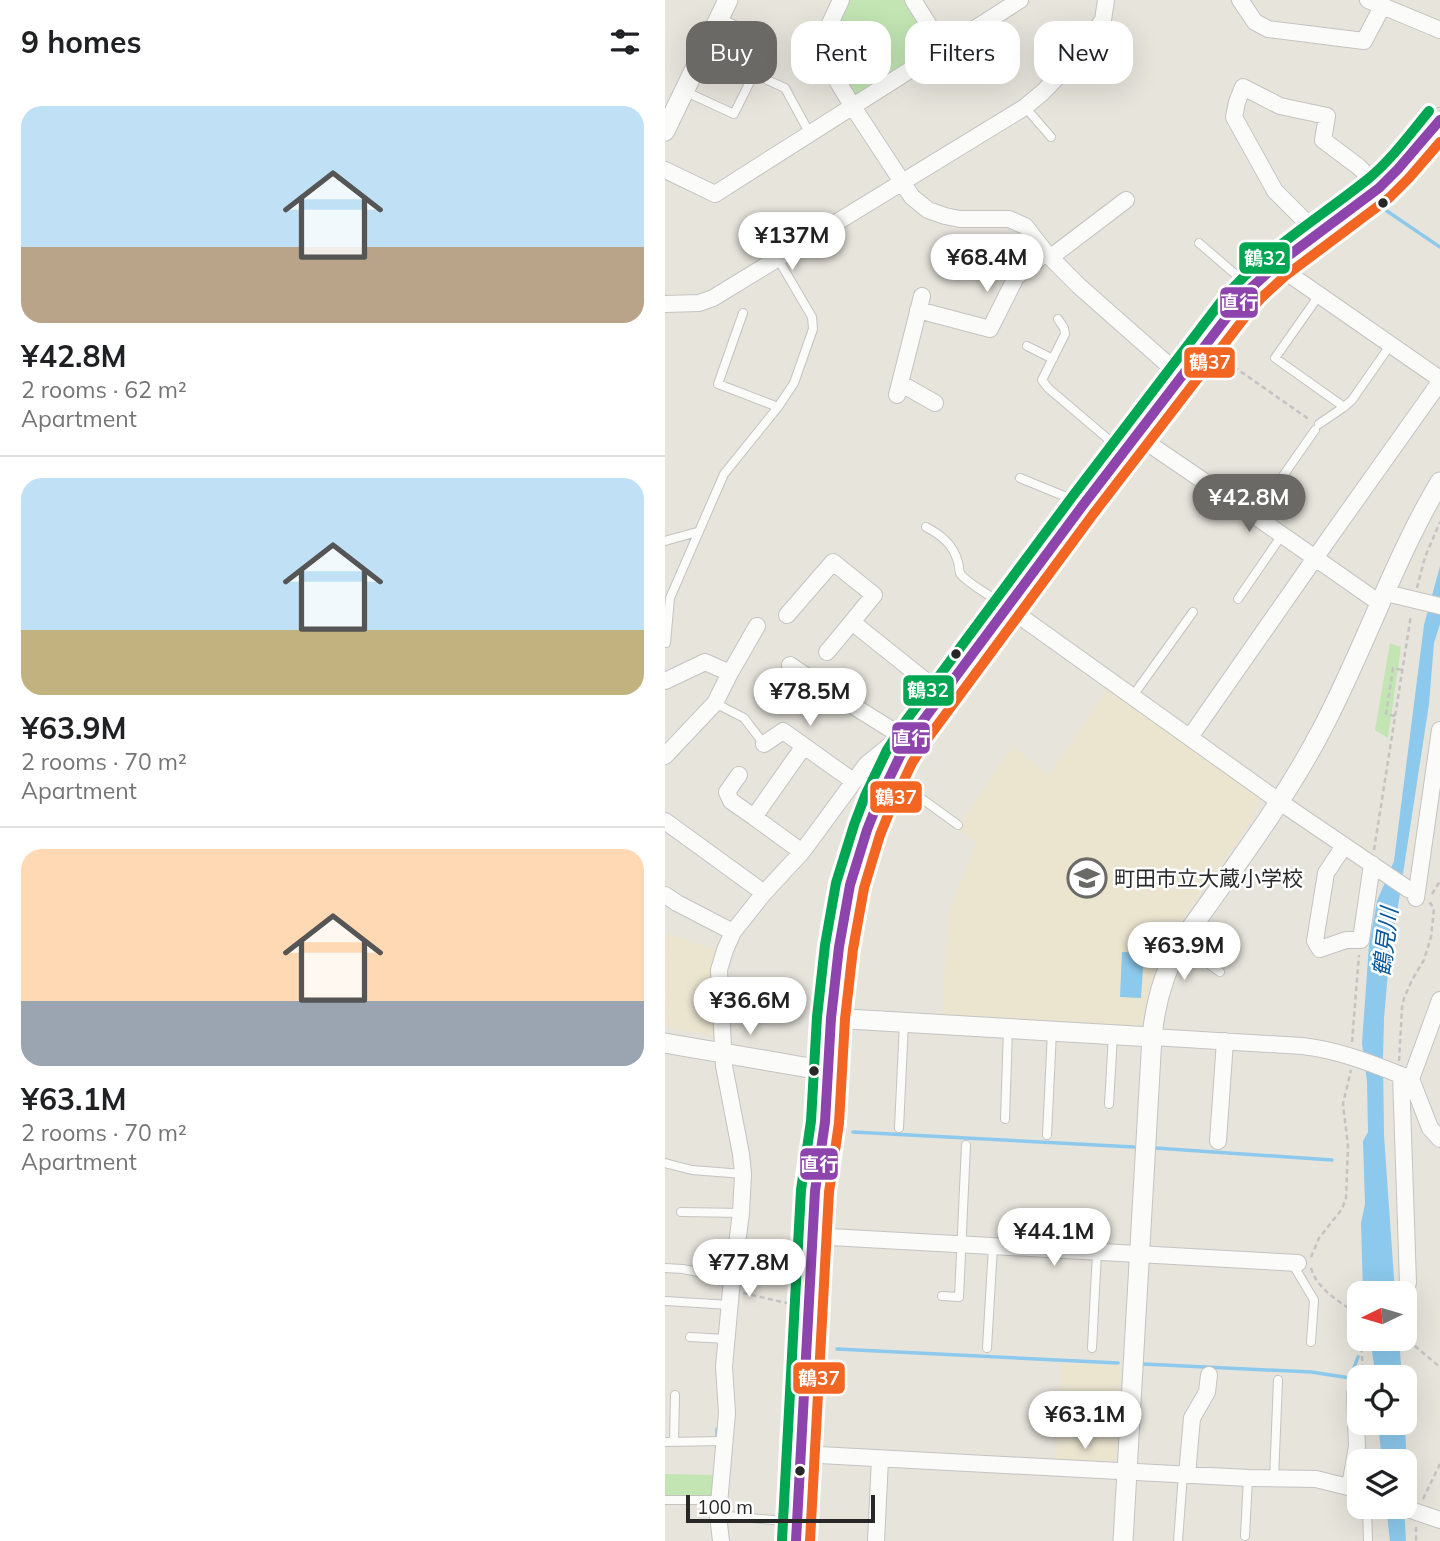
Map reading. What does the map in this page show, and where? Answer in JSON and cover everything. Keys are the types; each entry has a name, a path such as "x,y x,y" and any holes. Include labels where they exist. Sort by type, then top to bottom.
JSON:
{"main road":[{"path":"797,1532 812,1236 815,1191 825,1122 831,1018 839,947 851,884 878,802 909,741 942,694 1083,505 1251,288 1276,265 1379,188 1440,120"}],"street":[{"path":"841,0 818,49 912,197 936,213 960,219 1009,219 1025,226 1079,286 1182,377"},
{"path":"913,0 926,21"},
{"path":"987,21 1020,0"},
{"path":"665,304 699,303 713,298 1025,107 1043,93 1068,66 1096,30 1103,20 1106,0"},
{"path":"1240,0 1255,22 1268,29 1364,41 1375,3 1440,30"},
{"path":"665,131 724,9"},
{"path":"665,170 715,194 905,74"},
{"path":"1318,234 1275,191 1234,117 1243,87 1280,106 1327,116 1323,140 1359,167 1379,188"},
{"path":"936,403 899,389 920,303 990,329 1016,277 1126,200"},
{"path":"1190,737 1440,381 1276,265"},
{"path":"1130,444 1255,516 1315,558 1383,599 1440,606"},
{"path":"1123,1541 1151,1037 1164,977 1181,944 1280,802 1322,729 1414,530 1440,482"},
{"path":"787,614 838,556 874,595 827,652"},
{"path":"1007,607 1280,802 1344,846 1374,862 1415,893 1440,730"},
{"path":"852,622 942,694"},
{"path":"665,756 715,703 757,626"},
{"path":"665,681 705,663 730,673"},
{"path":"790,665 909,741"},
{"path":"764,744 783,731 853,781"},
{"path":"721,1541 718,1508 727,1413 724,1367 743,1174 724,1066 719,970 733,932 802,852 866,765 889,746 909,741"},
{"path":"754,817 804,746"},
{"path":"739,775 727,792 731,801 802,852"},
{"path":"665,821 764,893"},
{"path":"1344,846 1326,873 1315,941 1320,949 1346,940 1361,940 1374,862"},
{"path":"665,895 733,932"},
{"path":"1408,1281 1403,1075 1440,1000"},
{"path":"831,1018 1322,1048 1353,1056 1403,1075 1430,1128 1440,1139"},
{"path":"1218,1141 1224,1041"},
{"path":"665,1043 828,1071"},
{"path":"812,1236 1295,1263"},
{"path":"1185,1475 1192,1418 1207,1392 1209,1376"},
{"path":"801,1454 1248,1478 1311,1478 1347,1486"},
{"path":"876,1541 880,1458"},
{"path":"1417,1512 1440,1521"}],"lane":[{"path":"724,9 740,21"},
{"path":"684,91 734,114 749,84"},
{"path":"775,84 785,88 810,134"},
{"path":"1025,107 1051,137"},
{"path":"1199,243 1251,288"},
{"path":"666,643 670,598 724,474 794,383 813,329 812,317 778,259"},
{"path":"1320,294 1275,358 1344,407"},
{"path":"743,313 718,384 778,407"},
{"path":"1058,319 1065,334 1042,380 1048,388 1130,444"},
{"path":"1255,516 1317,427 1352,400 1391,344"},
{"path":"1027,346 1053,359"},
{"path":"1020,478 1083,505"},
{"path":"926,527 940,534 948,542 965,578 1007,607"},
{"path":"665,541 698,532"},
{"path":"1238,599 1282,535"},
{"path":"1132,697 1193,612"},
{"path":"715,703 744,718 764,744"},
{"path":"890,776 958,825"},
{"path":"1181,944 1220,972"},
{"path":"899,1128 904,1023"},
{"path":"1005,1119 1008,1029"},
{"path":"1047,1135 1052,1031"},
{"path":"1109,1104 1113,1035"},
{"path":"942,1297 959,1297 966,1145"},
{"path":"665,1163 692,1170 743,1174"},
{"path":"681,1212 741,1213"},
{"path":"987,1348 993,1246"},
{"path":"1092,1348 1097,1252"},
{"path":"1295,1263 1314,1300 1311,1342"},
{"path":"665,1268 683,1269 731,1291"},
{"path":"665,1301 731,1291"},
{"path":"690,1337 727,1339"},
{"path":"1274,1479 1278,1380"},
{"path":"675,1395 669,1442 725,1441"},
{"path":"1178,1541 1185,1475"},
{"path":"1245,1536 1248,1478"},
{"path":"665,1500 718,1508 797,1532"},
{"path":"1367,1519 1368,1541"}],"path":[{"path":"1205,346 1317,427"},
{"path":"1374,862 1402,670 1415,601 1425,557 1440,522"},
{"path":"1395,716 1385,714 1393,668 1402,670"},
{"path":"1403,1075 1399,1066 1402,1008 1407,989 1424,960 1429,945 1434,909 1428,900 1440,881"},
{"path":"1347,1306 1326,1291 1314,1276 1310,1263 1319,1238 1342,1209 1346,1198 1347,1146 1343,1104 1353,1056 1359,953"},
{"path":"731,1291 808,1308"},
{"path":"1417,1348 1440,1367"},
{"path":"1417,1502 1440,1464"},
{"path":"1413,1519 1416,1541"}],"shaded area":[{"name":"町田市立大蔵小学校","path":"1107,690 1257,794 1259,798 1250,823 1171,935 1157,961 1141,1024 1136,1027 942,1015 948,913 976,843 957,829 1012,746 1049,775"},
{"path":"666,933 715,949 717,953 715,1036 665,1027"},
{"path":"1061,1363 1121,1366 1115,1461 1112,1466 1056,1463"}],"green space":[{"path":"841,0 913,0 926,21 905,21 905,74 891,83 891,21 831,21"},
{"path":"839,84 889,84 853,107"},
{"path":"1390,643 1401,647 1388,738 1375,730"},
{"path":"665,1474 713,1475 712,1497 665,1497"}],"water":[{"name":"鶴見川","path":"1440,566 1440,624 1434,643 1429,704 1390,950 1384,1018 1384,1135 1394,1281 1363,1281 1361,1223 1365,1204 1363,1141 1368,1132 1367,1081 1362,1043 1369,945 1377,901 1394,861 1424,625"},
{"path":"1122,952 1144,953 1141,998 1120,997"},
{"path":"1372,1351 1400,1351 1401,1365 1374,1365"},
{"path":"1379,1435 1406,1435 1406,1449 1381,1449"},
{"path":"1387,1519 1405,1519 1406,1541 1390,1541"}],"waterway":[{"path":"1384,209 1440,247"},
{"path":"1113,437 1124,423"},
{"path":"1087,474 1099,457"},
{"path":"960,651 985,615"},
{"path":"853,1132 1134,1147"},
{"path":"1155,1148 1332,1160"},
{"path":"837,1349 1118,1363"},
{"path":"1143,1364 1311,1372 1350,1378 1358,1357"},
{"path":"717,1429 717,1438"}],"transit line":[{"name":"鶴32","path":"782,1540 801,1190 811,1121 817,1017 825,945 836,883 865,796 887,750 905,722 1223,299 1275,250 1376,172 1429,111"},
{"name":"直行","path":"796,1541 815,1191 825,1122 831,1018 839,947 850,885 878,802 916,730 1234,308 1276,265 1379,188 1440,120"},
{"name":"鶴37","path":"810,1541 829,1192 839,1123 845,1019 853,949 864,888 891,808 912,763 928,738 1094,513 1245,317 1285,276 1389,198 1440,142"}],"place":[{"name":"町田市立大蔵小学校","path":"1087,878"}]}
